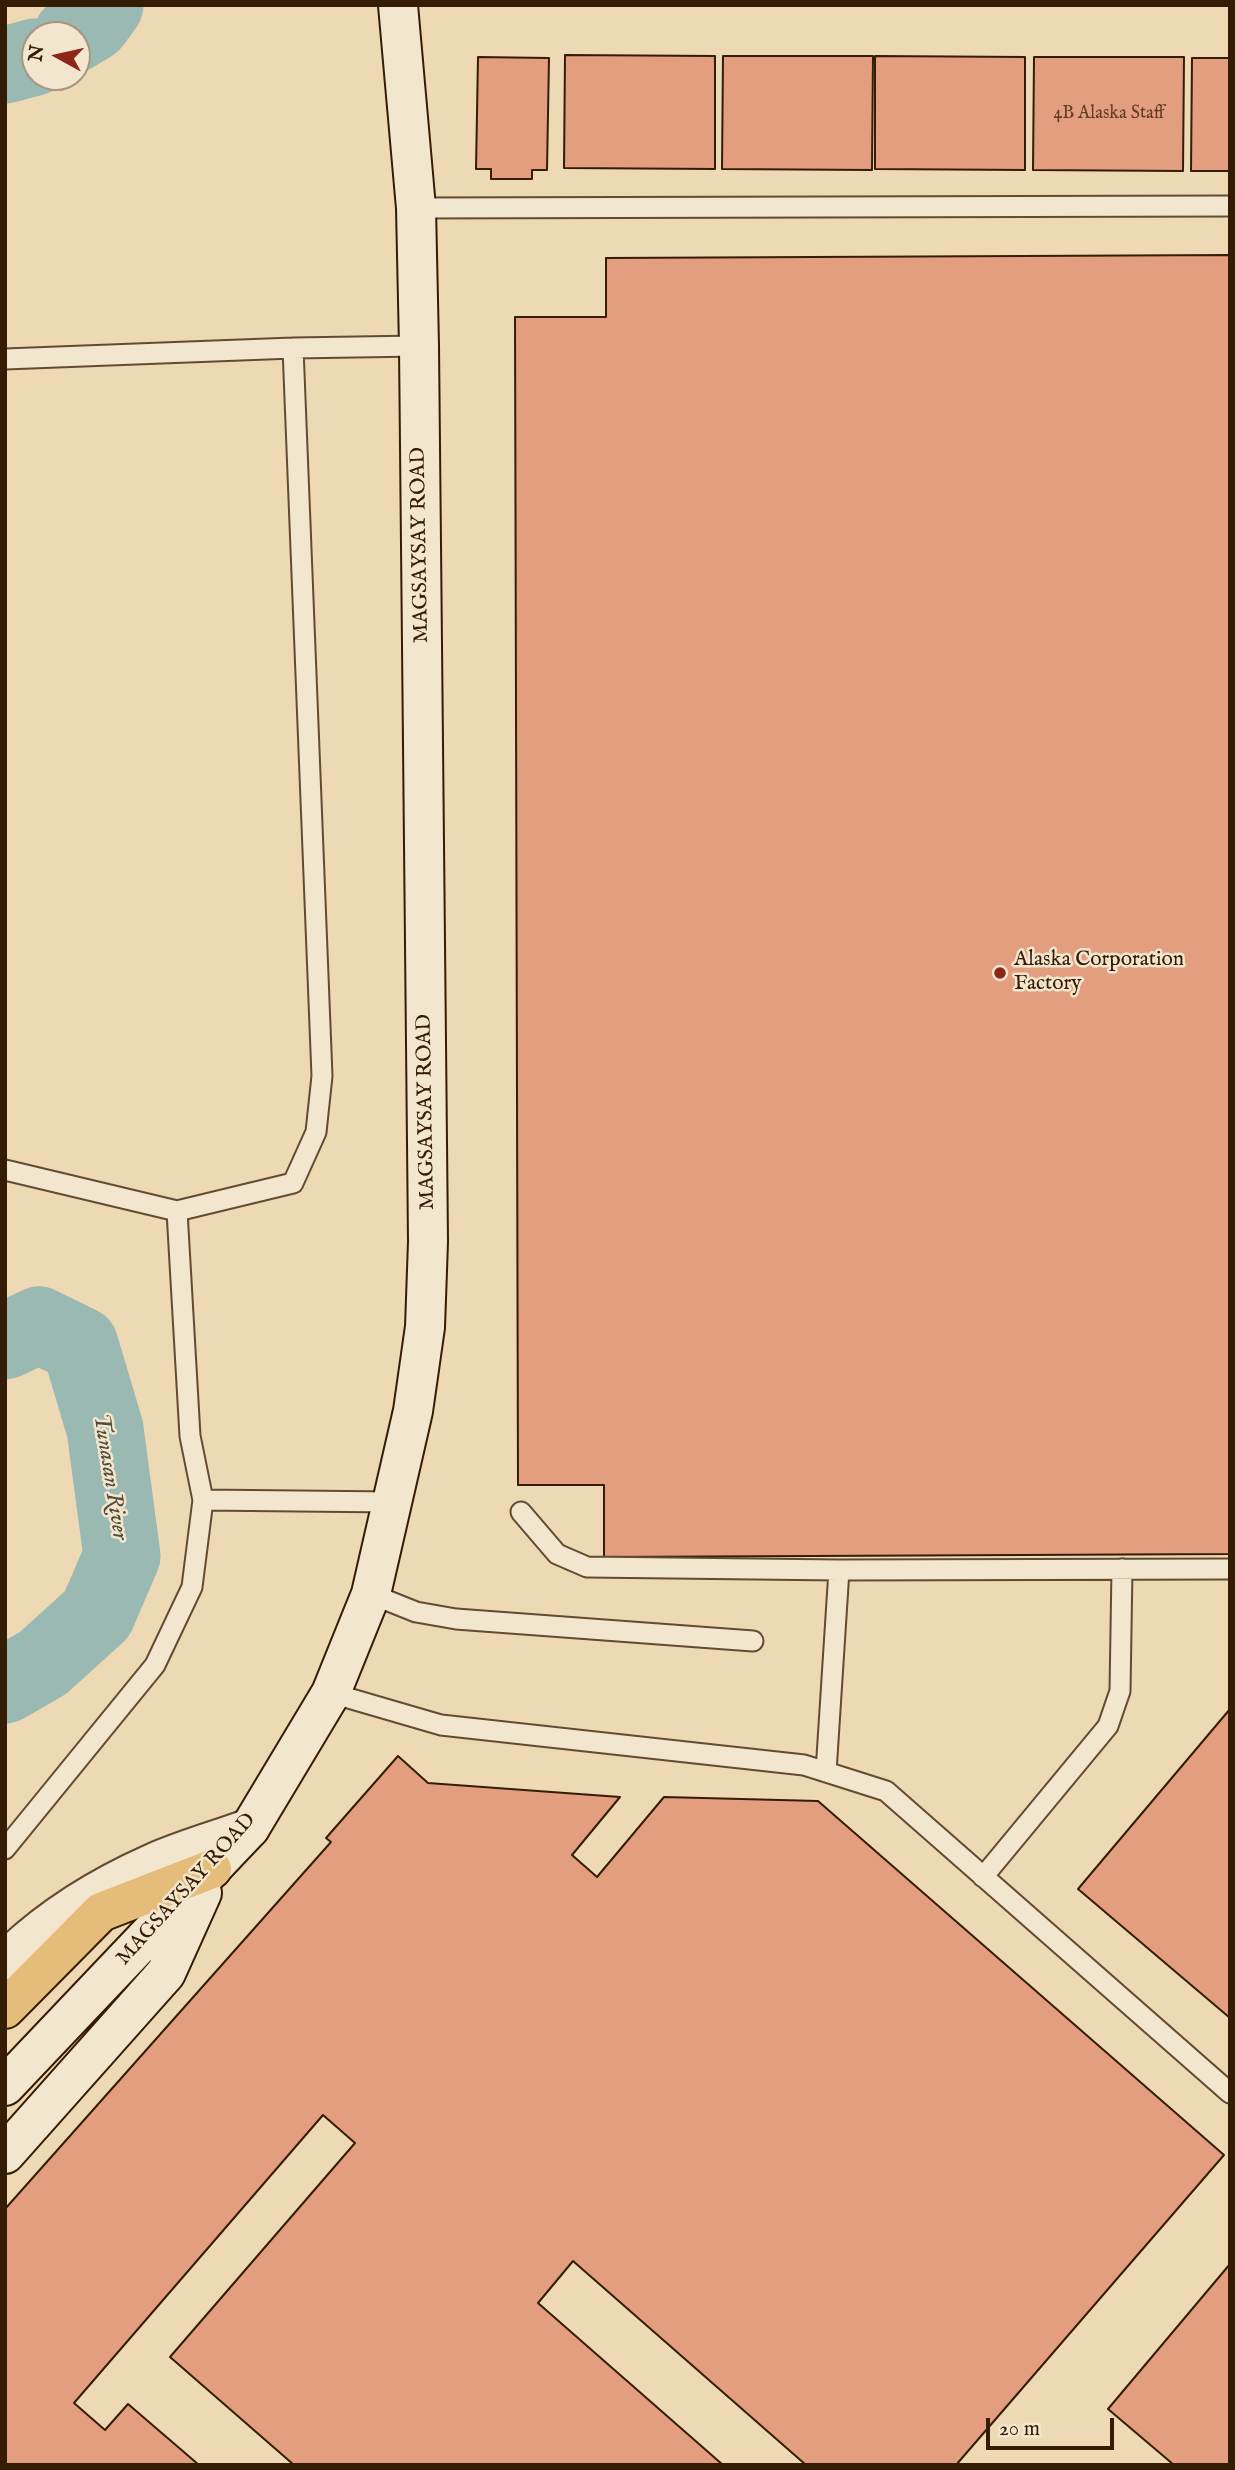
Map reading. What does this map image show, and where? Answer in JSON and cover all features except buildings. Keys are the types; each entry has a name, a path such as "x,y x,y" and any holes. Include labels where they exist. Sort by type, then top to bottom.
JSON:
{"highway":[{"path":"5,2008 101,1912 212,1869"}],"main road":[{"name":"MAGSAYSAY ROAD","path":"5,2086 250,1828 331,1693 371,1594 415,1399 425,1326 428,1242 419,346 416,208 397,5"},
{"path":"5,1961 27,1938 91,1894 154,1862 250,1828"},
{"path":"5,2154 166,1973 212,1869"}],"lane":[{"path":"416,208 1230,206"},
{"path":"5,359 419,346"},
{"path":"5,1170 177,1211 293,1183 316,1132 322,1076 293,348"},
{"path":"5,1849 155,1665 192,1587 203,1500 190,1436 177,1211"},
{"path":"203,1500 393,1502"},
{"path":"521,1511 557,1554 587,1567 839,1570 1230,1569"},
{"path":"983,1877 1108,1726 1120,1690 1122,1569"},
{"path":"826,1772 839,1570"},
{"path":"371,1594 416,1612 456,1619 753,1641"},
{"path":"331,1693 441,1725 804,1765 886,1791 1230,2093"}],"waterway":[{"name":"Tunasan River","path":"91,24 105,5"},
{"name":"Tunasan River","path":"5,65 21,61"},
{"name":"Tunasan River","path":"5,1341 39,1325 80,1345 105,1429 122,1556 97,1614 43,1663 5,1685"}],"place":[{"name":"Alaska Corporation Factory","path":"1000,973"}]}
